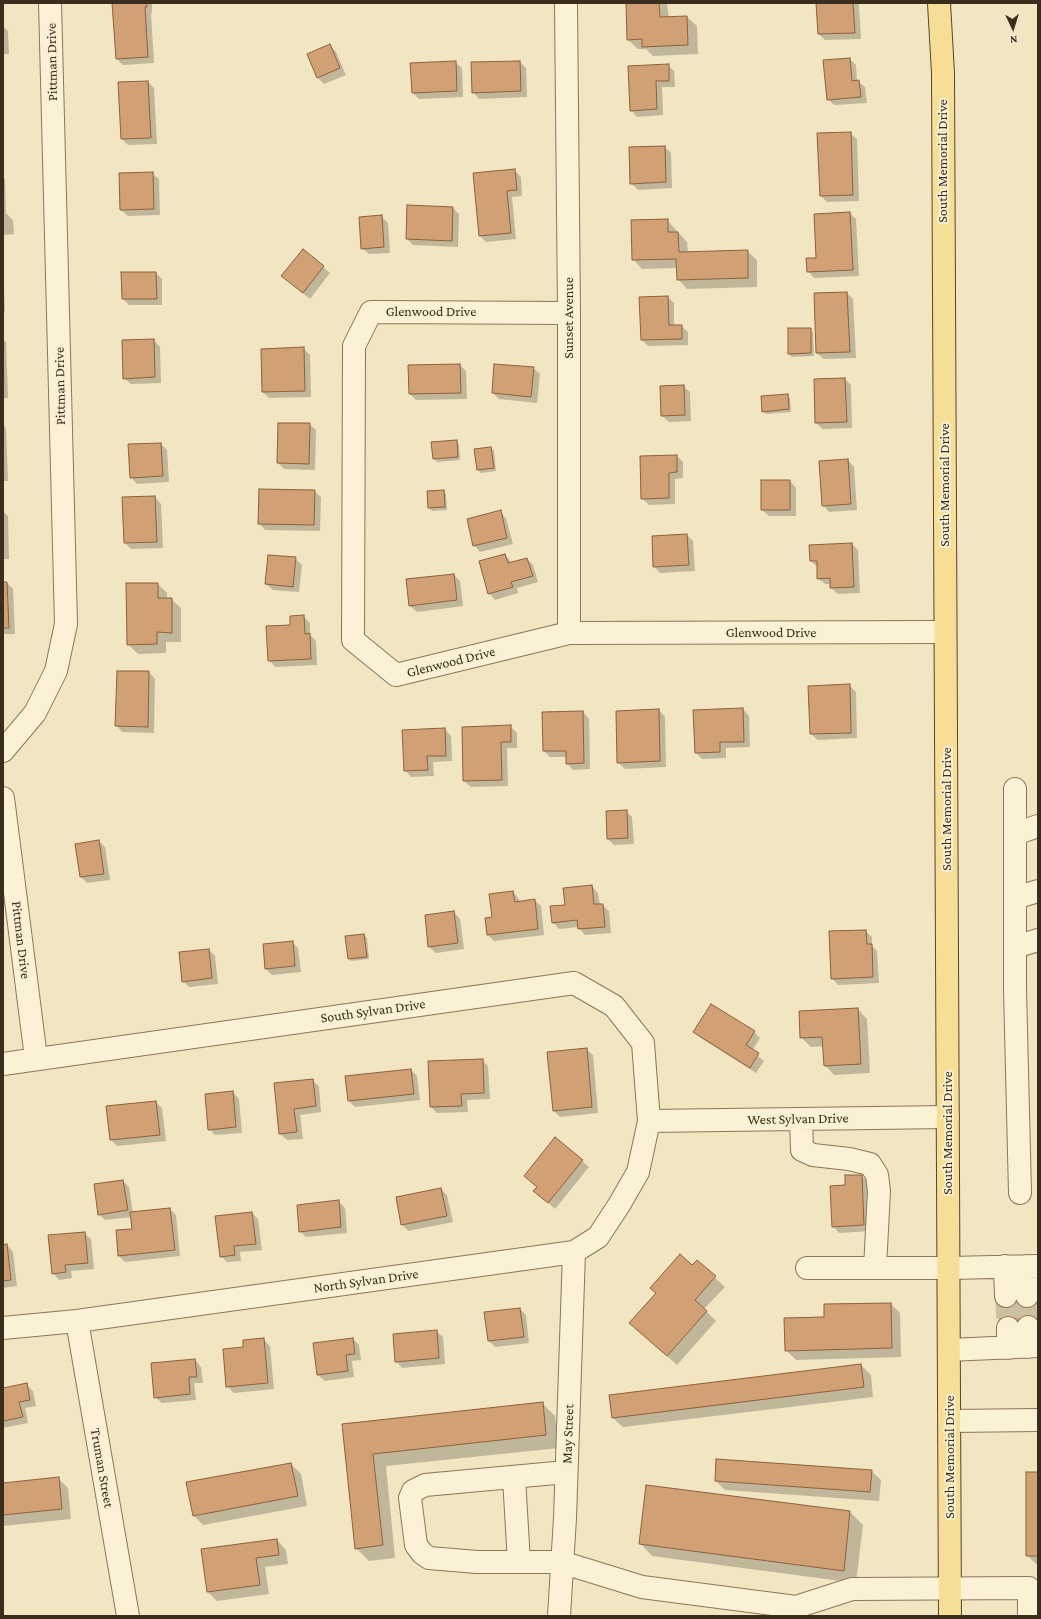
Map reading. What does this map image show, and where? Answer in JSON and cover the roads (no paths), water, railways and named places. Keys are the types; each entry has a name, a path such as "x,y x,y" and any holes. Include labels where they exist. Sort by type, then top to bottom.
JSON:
{"main road":[{"name":"South Memorial Drive","path":"939,3 943,81 950,1616"}],"street":[{"name":"Pittman Drive","path":"3,751 35,713 56,671 66,624 50,3"},
{"name":"Sunset Avenue","path":"566,3 569,313 569,633"},
{"name":"Glenwood Drive","path":"569,313 371,312 354,346 352,640 396,675 569,633 946,632"},
{"path":"1015,789 1015,947 1020,1193"},
{"name":"Pittman Drive","path":"3,798 36,1058"},
{"path":"1015,834 1038,826"},
{"path":"1015,898 1038,891"},
{"path":"1015,947 1038,940"},
{"name":"South Sylvan Drive","path":"3,1064 36,1058 574,983 614,1006 643,1043 649,1121"},
{"name":"West Sylvan Drive","path":"649,1121 948,1117"},
{"path":"802,1119 802,1150 813,1155 849,1159 870,1164 877,1175 879,1191 875,1268"},
{"name":"North Sylvan Drive","path":"3,1328 77,1321 574,1252 598,1237 638,1172 649,1121"},
{"name":"May Street","path":"559,1616 574,1252"},
{"path":"1005,1266 1006,1296"},
{"path":"807,1268 949,1268 1032,1266 1028,1296"},
{"name":"Truman Street","path":"77,1321 128,1616"},
{"path":"949,1350 1022,1339"},
{"path":"950,1421 1038,1420"},
{"path":"566,1472 425,1486 413,1491 410,1498 416,1545 422,1554 429,1558 477,1562 561,1562 642,1587 796,1607 852,1589 950,1587 1028,1588 1029,1616"},
{"path":"514,1478 519,1562"}],"tunnel":[{"path":"1006,1296 1008,1328"},
{"path":"1027,1296 1028,1327"}]}
